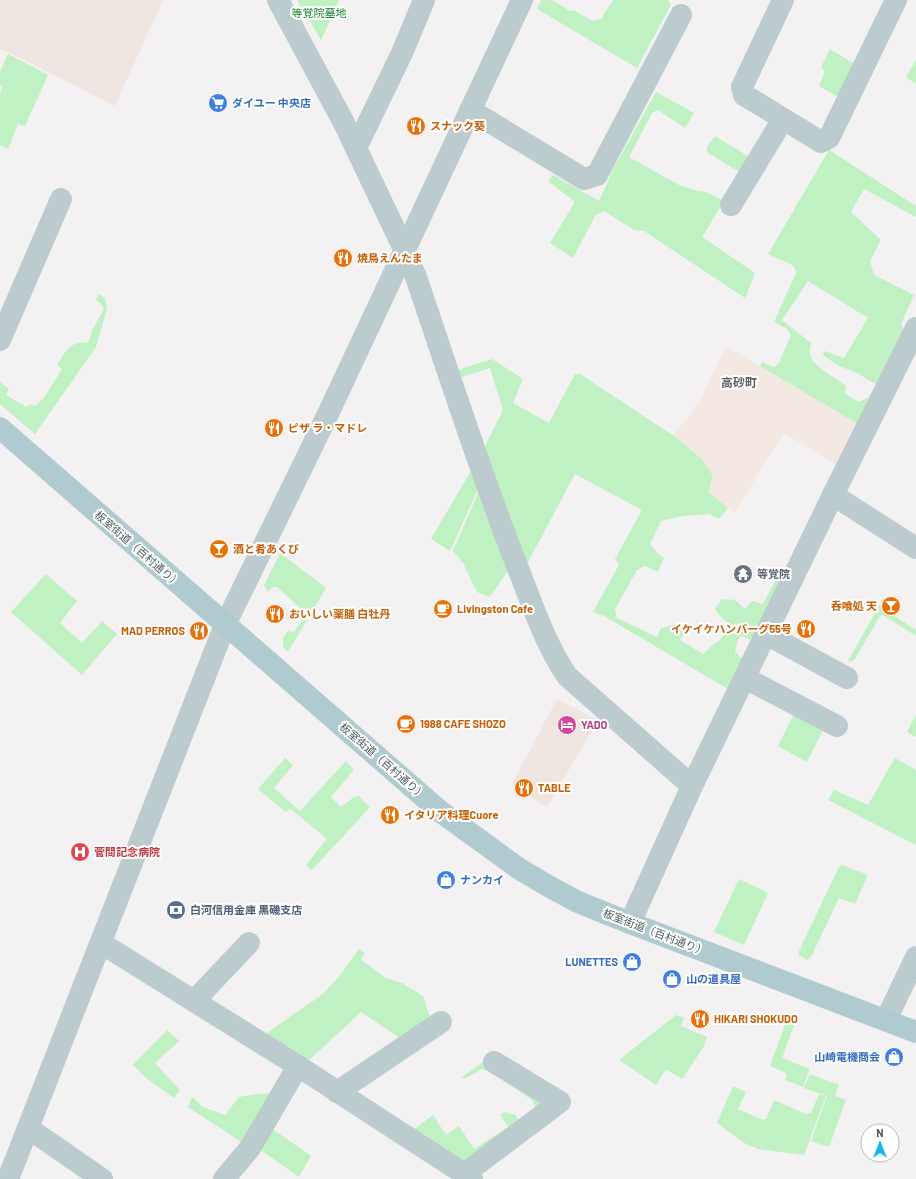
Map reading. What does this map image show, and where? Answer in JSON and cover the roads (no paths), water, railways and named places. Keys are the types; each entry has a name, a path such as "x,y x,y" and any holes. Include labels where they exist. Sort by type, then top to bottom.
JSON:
{"main road":[{"name":"板室街道（百村通り）","path":"0,428 441,812 518,868 578,902 916,1032"}],"street":[{"path":"278,0 302,42 356,148 416,277 488,491 554,657 567,676 692,786"},
{"path":"356,148 402,53 424,0"},
{"path":"8,1179 102,943 225,624 327,416 522,0"},
{"path":"784,0 742,88 744,95 821,142 830,138 896,0"},
{"path":"470,110 584,179 597,175 681,15"},
{"path":"731,205 783,120"},
{"path":"0,340 60,199"},
{"path":"630,923 692,786 916,328"},
{"path":"833,495 916,548"},
{"path":"766,634 847,678"},
{"path":"745,678 837,726"},
{"path":"102,943 298,1066 468,1176 560,1102 494,1062"},
{"path":"194,1001 249,943"},
{"path":"886,1020 916,957"},
{"path":"337,1092 441,1022"},
{"path":"224,1179 250,1148 298,1066"},
{"path":"28,1128 102,1179"}],"place":[{"name":"ダイユー 中央店","path":"218,103"},
{"name":"スナック葵","path":"416,126"},
{"name":"焼鳥えんたま","path":"343,258"},
{"name":"ピザ ラ・マドレ","path":"274,428"},
{"name":"酒と肴あくび","path":"219,549"},
{"name":"等覚院","path":"743,574"},
{"name":"呑喰処 天","path":"891,606"},
{"name":"Livingston Cafe","path":"443,609"},
{"name":"おいしい薬膳 白牡丹","path":"275,614"},
{"name":"イケイケハンバーグ55号","path":"806,629"},
{"name":"MAD PERROS","path":"199,631"},
{"name":"1988 CAFE SHOZO","path":"406,724"},
{"name":"YADO","path":"567,725"},
{"name":"TABLE","path":"524,788"},
{"name":"イタリア料理Cuore","path":"390,815"},
{"name":"菅間記念病院","path":"80,852"},
{"name":"ナンカイ","path":"446,880"},
{"name":"白河信用金庫 黒磯支店","path":"176,910"},
{"name":"LUNETTES","path":"632,962"},
{"name":"山の道具屋","path":"672,979"},
{"name":"HIKARI SHOKUDO","path":"700,1019"},
{"name":"山崎電機商会","path":"894,1057"}],"district":[{"name":"高砂町","path":"739,383"}],"park label":[{"name":"等覚院墓地","path":"319,13"}]}
